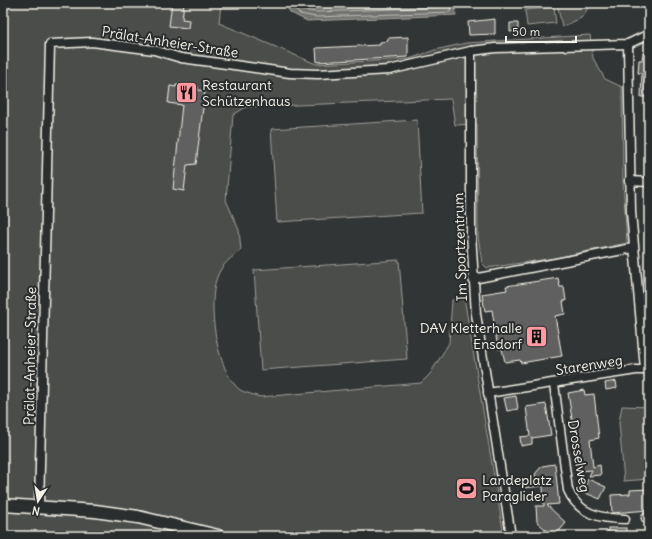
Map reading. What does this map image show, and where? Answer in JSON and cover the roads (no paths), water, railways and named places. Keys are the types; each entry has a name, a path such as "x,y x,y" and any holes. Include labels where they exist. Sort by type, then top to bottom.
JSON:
{"street":[{"name":"Prälat-Anheier-Straße","path":"39,507 50,44 92,42 154,50 181,58 207,62 290,73 318,74 396,69 471,51 495,48 628,44 649,34"},
{"name":"Starenweg","path":"488,394 647,370 633,248 629,181 628,44"},
{"name":"Im Sportzentrum","path":"471,51 470,152 473,279 476,314 511,536"},
{"path":"629,181 649,182"},
{"path":"473,279 633,248"},
{"name":"Drosselweg","path":"554,384 568,490 572,500 581,508 602,518 625,519"},
{"path":"3,505 95,511 138,517 218,536"}],"water":[{"path":"283,3 455,3 456,15 307,21 291,13"}],"place":[{"name":"Restaurant Schützenhaus","path":"186,93"},
{"name":"DAV Kletterhalle Ensdorf","path":"537,336"},
{"name":"Landeplatz Paraglider","path":"466,488"}]}
